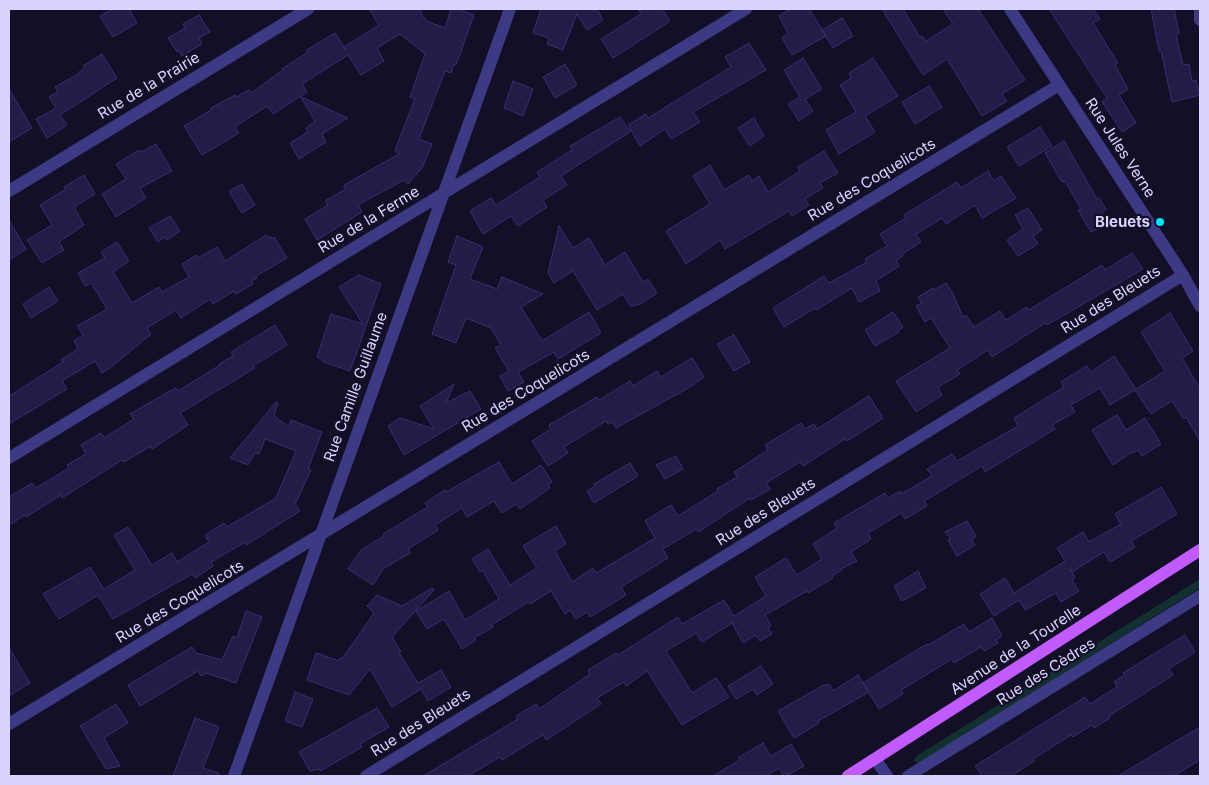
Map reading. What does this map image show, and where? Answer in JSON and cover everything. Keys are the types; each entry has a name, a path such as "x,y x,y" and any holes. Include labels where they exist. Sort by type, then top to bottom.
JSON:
{"main road":[{"name":"Avenue de la Tourelle","path":"848,776 876,760 1200,550"}],"street":[{"name":"Rue de la Prairie","path":"9,191 308,9"},
{"name":"Rue Camille Guillaume","path":"234,776 510,9"},
{"name":"Rue de la Ferme","path":"9,458 746,9"},
{"name":"Rue Jules Verne","path":"1010,9 1183,275 1200,306"},
{"path":"1200,11 1200,20"},
{"name":"Rue des Coquelicots","path":"9,724 1059,85"},
{"name":"Rue des Bleuets","path":"366,776 1183,275"},
{"name":"Rue des Cèdres","path":"908,776 1200,596"},
{"path":"876,760 887,776"}],"green space":[{"path":"1200,579 1200,588 920,763 914,762 915,757"}],"building":[{"path":"113,9 129,9 137,23 113,37 100,16"},
{"path":"369,9 419,9 426,21 445,28 451,9 458,9 474,15 456,65 454,64 451,73 445,71 419,139 432,144 422,168 408,184 404,180 358,205 362,212 317,240 305,219 328,205 325,201 346,189 344,185 399,154 395,150 415,99 410,97 425,54 400,34 377,48 384,61 361,75 348,55 302,84 307,92 273,114 267,106 235,127 239,133 202,155 184,126 235,95 236,97 249,90 251,93 308,52 307,50 335,33 344,47 379,25"},
{"path":"541,9 597,9 603,20 587,30 577,14 563,50 547,44 549,38 533,33"},
{"path":"638,9 662,9 670,21 613,58 601,39 641,14"},
{"path":"790,9 809,9 826,36 792,55 782,38 788,33 779,16"},
{"path":"882,9 903,9 920,37 922,36 926,41 953,24 943,9 978,9 1025,80 1002,94 1007,101 982,116 947,59 923,75"},
{"path":"1049,9 1093,9 1100,19 1093,23 1118,63 1115,65 1128,89 1119,95 1136,123 1122,132 1102,102 1107,98"},
{"path":"1151,9 1174,9 1179,33 1176,34 1183,65 1189,64 1192,81 1196,80 1200,95 1172,102"},
{"path":"199,15 210,32 199,38 202,44 182,56 168,38 185,28 183,24"},
{"path":"842,18 853,36 833,48 822,30"},
{"path":"749,43 766,70 693,112 700,122 671,139 665,129 640,146 628,125 646,114 648,118 731,67 725,57"},
{"path":"102,54 117,78 60,115 67,125 47,138 36,119 56,108 49,97 58,92 55,87 80,73 85,68 83,66"},
{"path":"803,58 822,89 805,99 813,111 799,121 788,104 800,97 784,70"},
{"path":"873,58 898,96 865,116 875,132 839,154 826,130 856,112 840,85 851,78 849,73"},
{"path":"565,64 577,85 555,98 543,77"},
{"path":"513,81 533,89 523,116 504,108"},
{"path":"929,86 942,107 915,124 902,102"},
{"path":"9,89 32,128 9,142"},
{"path":"301,97 348,118 322,134 326,142 299,159 290,143 308,132 306,128 315,121"},
{"path":"620,117 630,132 561,176 567,185 543,200 547,207 518,226 511,216 483,234 470,211 491,198 496,205 540,177 537,172 572,150 570,146"},
{"path":"754,118 764,136 750,146 738,128"},
{"path":"1040,127 1052,146 1019,166 1007,147"},
{"path":"1064,141 1097,199 1099,198 1106,209 1102,212 1109,223 1091,232 1078,210 1081,209 1065,181 1062,182 1045,153"},
{"path":"156,144 172,171 140,188 146,198 116,217 102,194 126,179 116,164 139,150 141,152"},
{"path":"824,151 838,173 820,183 823,188 805,199 809,205 792,216 789,211 725,249 720,240 686,264 666,231 710,204 693,176 710,165 724,190 749,175 752,181 759,176 768,192 800,171 798,167"},
{"path":"988,171 994,181 1001,176 1016,198 982,218 975,205 946,224 942,218 916,234 921,242 896,260 899,266 876,281 880,291 859,302 852,288 784,327 773,308 824,276 829,283 867,262 865,259 887,246 880,234 906,218 904,215 957,182 961,188"},
{"path":"84,175 95,194 74,207 84,225 59,242 64,250 42,263 27,240 52,225 40,205"},
{"path":"242,184 255,205 242,213 229,191"},
{"path":"1028,208 1042,230 1033,236 1038,244 1018,256 1007,240 1023,229 1015,215"},
{"path":"170,216 180,231 167,240 165,237 158,242 149,228"},
{"path":"9,220 26,249 9,260"},
{"path":"559,226 573,248 589,238 605,265 625,252 643,282 648,279 657,293 639,305 631,307 623,294 597,310 573,271 554,283 548,273"},
{"path":"266,235 272,239 274,237 287,258 256,276 257,278 251,281 253,284 236,294 234,291 213,304 210,299 181,318 176,310 147,328 151,334 110,368 102,373 95,361 62,381 67,389 9,424 9,396 63,362 61,360 78,349 74,341 83,335 77,326 107,309 91,283 85,286 78,273 105,258 101,252 117,242 129,261 113,272 132,303 159,287 162,292 189,277 182,264 196,255 198,258 217,247 225,261"},
{"path":"457,236 483,247 470,279 497,289 502,277 543,294 521,307 542,341 589,312 601,333 558,359 554,352 518,372 524,382 508,391 500,376 509,371 495,348 501,345 491,328 466,318 456,343 432,334 456,265 448,262"},
{"path":"1132,253 1143,269 1047,325 1045,323 992,357 988,350 957,370 960,374 938,387 942,395 916,412 896,381 950,348 931,318 925,322 916,306 922,303 918,297 933,288 934,290 946,283 963,317 966,315 974,327 1000,311 1006,320 1027,307 1029,310 1102,265 1105,270"},
{"path":"359,275 381,284 350,371 324,362 317,357 331,314 363,324 339,287"},
{"path":"49,287 58,301 31,318 23,304"},
{"path":"893,312 903,327 899,332 875,346 865,330"},
{"path":"1170,313 1193,351 1182,358 1200,389 1200,441 1186,417 1184,419 1172,401 1151,414 1135,390 1110,405 1100,388 1071,405 1075,412 1052,425 1055,429 985,472 982,466 924,501 927,506 905,519 901,513 868,533 871,539 851,552 857,561 841,569 832,576 833,578 808,593 807,591 765,615 771,626 768,628 772,634 760,641 756,635 743,643 732,623 702,642 696,633 666,651 692,693 716,678 729,697 682,725 647,671 626,686 624,682 597,698 601,704 546,740 543,735 502,760 500,757 468,776 423,776 518,719 516,716 536,704 539,709 590,674 588,670 616,653 618,655 678,617 682,624 724,600 734,616 766,596 755,577 786,558 797,575 822,559 813,544 837,528 834,523 885,493 888,498 900,491 901,494 932,476 927,469 952,454 957,461 1018,426 1014,418 1064,387 1061,382 1087,366 1091,372 1114,356 1136,389 1165,371 1141,332"},
{"path":"275,325 287,345 253,366 255,368 180,413 188,425 152,449 151,446 124,462 122,460 62,498 61,495 26,517 25,515 9,525 9,497 32,483 36,488 69,468 67,465 86,454 81,445 101,433 104,438 134,419 130,414 176,388 178,391 233,356 231,352"},
{"path":"734,335 750,362 734,371 717,344"},
{"path":"692,358 704,377 692,386 616,428 612,422 608,424 606,421 564,447 568,453 548,466 532,441 551,429 549,425 597,397 599,400 630,381 633,386 657,371 661,377"},
{"path":"454,384 446,403 470,391 481,409 404,455 388,426 400,418 434,429 420,406"},
{"path":"869,396 883,418 847,441 845,439 803,466 800,462 766,483 770,489 751,500 750,498 698,532 696,529 663,549 668,558 621,587 626,595 590,617 587,612 576,619 570,610 565,614 551,591 530,604 528,602 492,625 493,627 474,638 476,640 462,649 444,619 427,629 416,611 449,591 465,620 499,599 483,571 480,572 472,559 488,549 510,585 537,568 523,546 556,526 566,544 555,551 572,582 593,568 596,573 655,538 645,521 671,505 678,516 737,477 734,472 768,450 765,445 801,423 805,429 814,424 817,429"},
{"path":"276,402 278,403 274,416 289,427 291,420 322,432 308,469 311,470 295,504 300,511 246,545 245,542 211,562 213,566 195,578 192,574 113,619 98,595 59,619 43,594 90,567 104,589 135,570 114,535 128,527 152,565 172,553 177,562 209,542 205,535 224,523 227,527 276,498 296,451 265,439 259,454 255,453 248,465 230,458"},
{"path":"1117,415 1126,430 1145,418 1161,444 1142,456 1138,450 1132,452 1113,465 1092,430"},
{"path":"676,456 683,469 665,479 656,465"},
{"path":"499,462 512,484 541,465 552,482 548,484 550,488 520,509 516,504 502,513 494,501 467,517 462,508 435,525 438,530 408,549 410,553 383,569 373,585 348,569 361,550 384,536 383,534 428,507 425,503 445,490 446,492"},
{"path":"630,463 638,476 594,503 587,491 595,486 594,484"},
{"path":"1161,487 1177,514 1131,541 1135,547 1110,562 1104,552 1072,572 1070,569 1075,578 1072,580 1079,591 1061,602 1056,593 1025,610 1019,600 994,616 980,594 1005,578 1014,593 1065,561 1057,548 1083,532 1089,542 1121,524 1115,514"},
{"path":"967,521 976,536 972,540 975,545 957,556 948,540 951,539 945,532"},
{"path":"918,571 926,588 902,601 894,586"},
{"path":"432,588 434,590 392,637 401,652 399,653 418,683 441,670 451,687 428,701 421,689 392,707 370,669 349,695 307,680 316,653 339,661 340,658 342,659 374,613 367,606 377,595 402,606"},
{"path":"246,611 262,617 236,683 206,673 201,676 198,671 140,706 128,685 192,647 196,653 222,660 233,636 237,638"},
{"path":"992,618 1002,636 996,640 998,643 984,651 981,647 954,663 952,659 901,690 903,694 879,709 863,683 925,645 964,624 969,632"},
{"path":"1185,635 1195,652 1169,669 1173,675 1109,716 1110,718 1094,728 1092,725 1073,737 1071,735 1033,759 1034,761 1011,776 982,776 975,766 1085,697 1090,704 1117,687 1114,682 1124,675 1123,673"},
{"path":"9,648 30,683 9,696"},
{"path":"761,666 773,684 757,695 753,689 736,699 728,686"},
{"path":"858,675 869,692 818,721 819,723 794,738 778,711 824,685 830,685 833,691"},
{"path":"295,692 313,699 302,727 285,721"},
{"path":"116,704 128,723 104,738 120,766 106,769 80,726"},
{"path":"377,708 389,727 360,744 362,747 320,771 319,769 310,771 299,752"},
{"path":"195,718 219,727 203,768 219,773 218,776 173,776"},
{"path":"1200,727 1200,760 1174,776 1118,776"},
{"path":"763,743 771,756 791,744 804,766 788,775 786,773 783,775 779,768 766,776 713,776 740,760 738,758"}],"place":[{"name":"Bleuets","path":"1160,222"}]}
